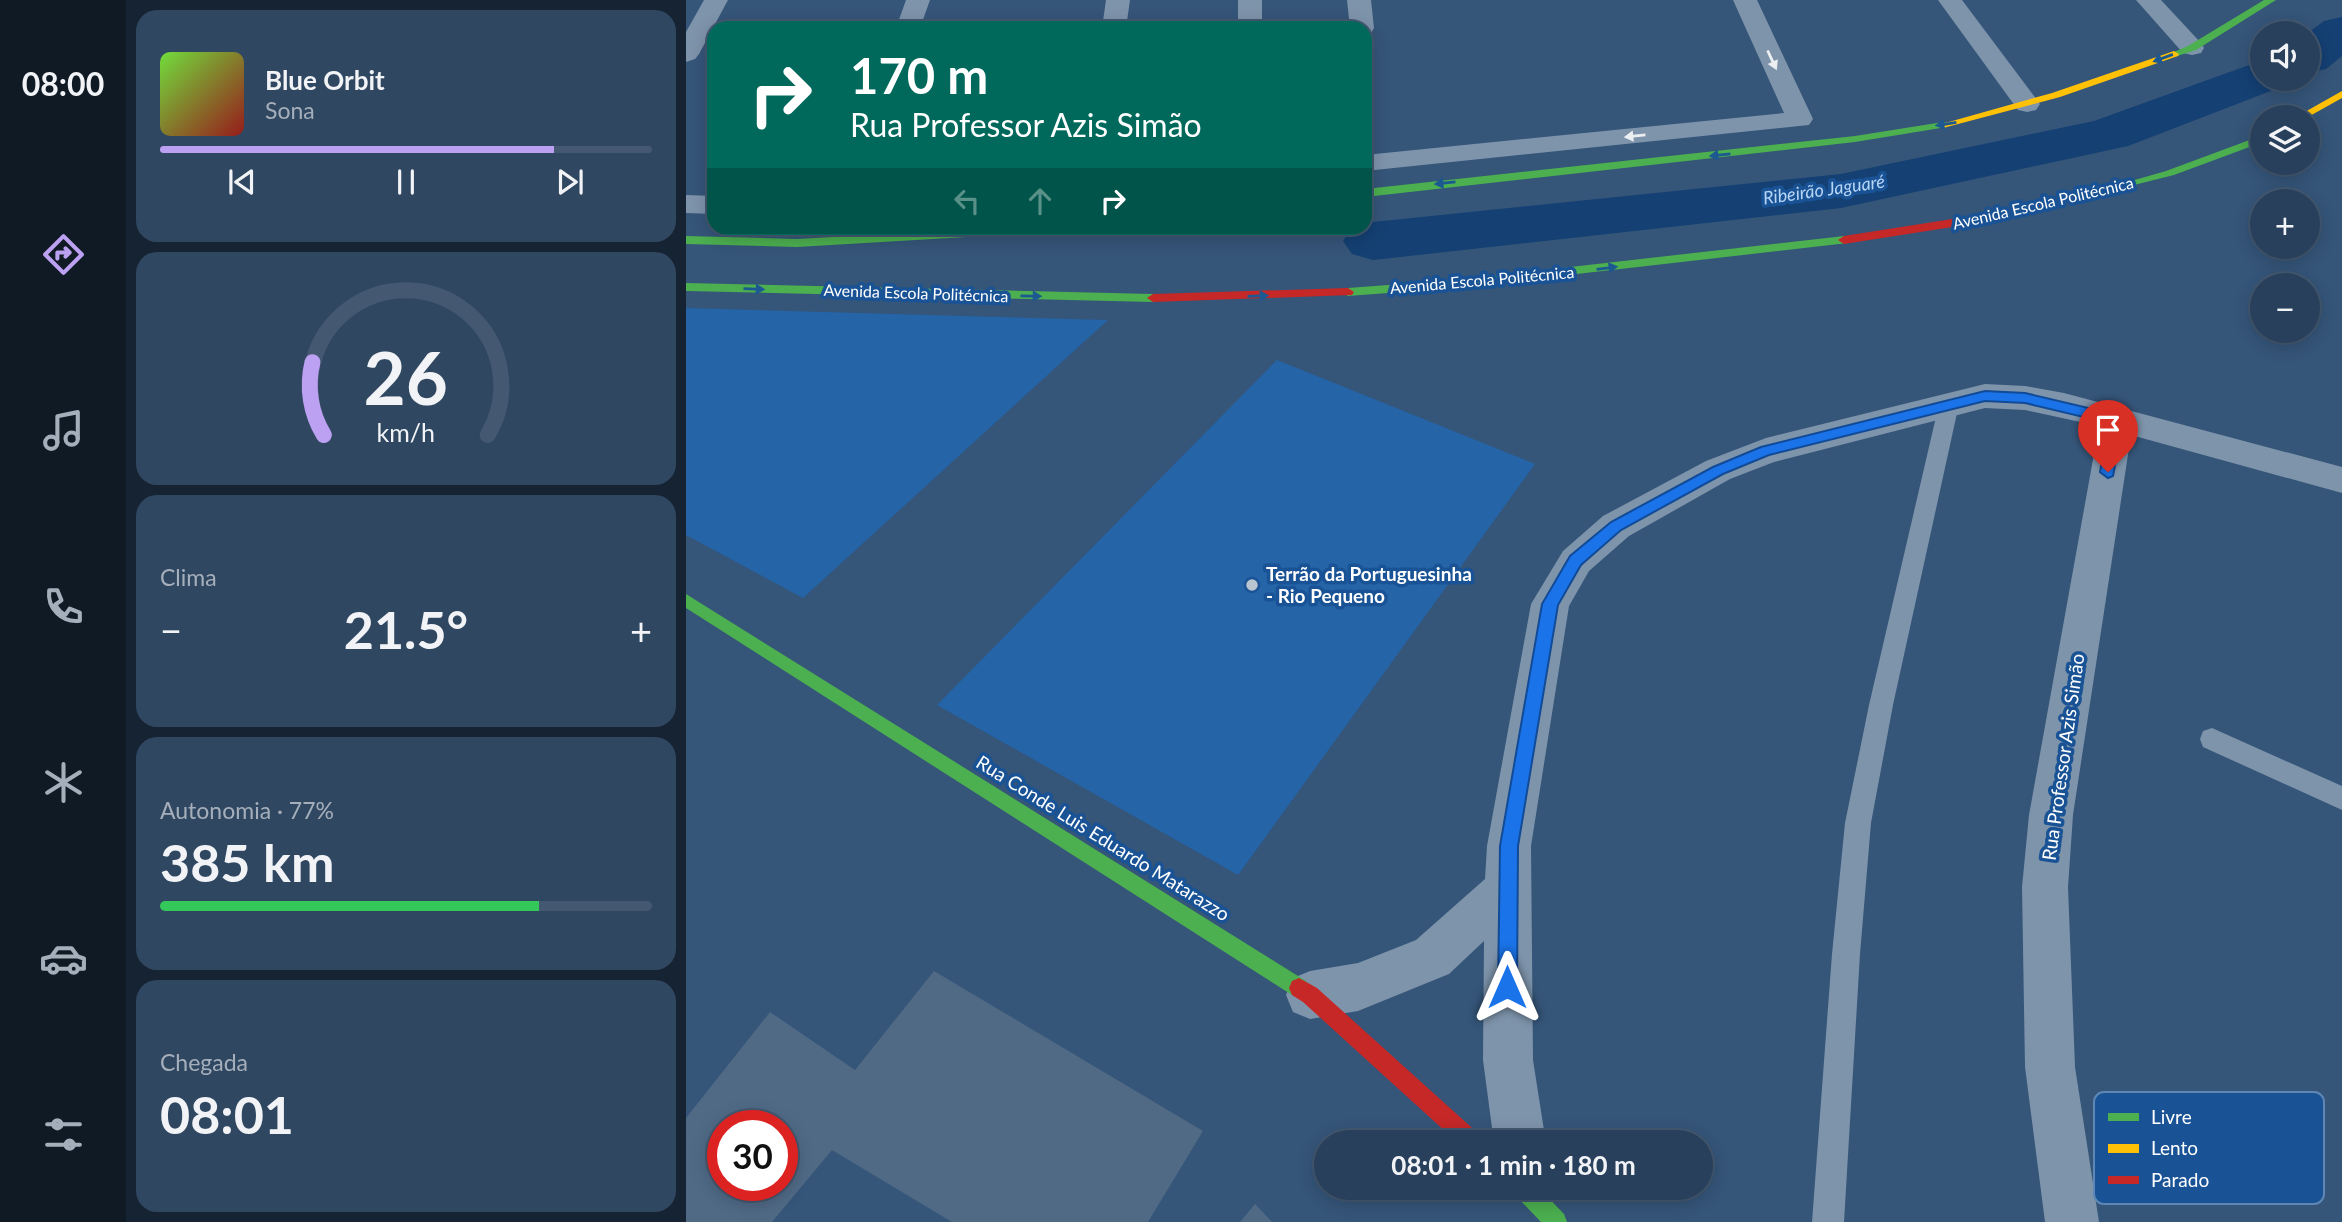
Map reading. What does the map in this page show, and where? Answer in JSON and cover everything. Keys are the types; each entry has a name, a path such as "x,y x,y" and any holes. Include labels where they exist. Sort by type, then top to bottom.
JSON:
{"main road":[{"path":"2246,17 2252,0"},
{"path":"1372,192 1855,139 1959,122 2027,104 2192,48 2271,0"},
{"path":"2320,106 2342,94"},
{"name":"Avenida Escola Politécnica","path":"686,286 1164,298 1322,294 1468,283 1880,236 1997,216 2170,173 2250,143"},
{"path":"1372,165 1582,168"},
{"path":"686,240 797,243 934,235"},
{"name":"Rua Conde Luis Eduardo Matarazzo","path":"686,600 1310,995 1460,1130"}],"street":[{"path":"686,54 716,0"},
{"path":"910,21 918,0"},
{"path":"1115,21 1118,0"},
{"path":"1250,0 1250,21"},
{"path":"1359,0 1361,21"},
{"path":"1372,164 1800,119 1745,0"},
{"path":"1950,0 2027,104"},
{"path":"2148,0 2192,48"},
{"path":"686,204 707,205"},
{"path":"1521,1130 1508,1060 1509,846 1550,604 1576,561 1616,526 1718,470 1766,451 1985,396 2025,398 2117,419 2342,480"},
{"name":"Rua Professor Azis Simão","path":"2072,1222 2050,1067 2045,887 2051,815 2117,419"},
{"path":"1310,995 1358,987 1432,957 1507,889"}],"lane":[{"path":"1828,1222 1846,954 1858,823 1881,705 1949,404"},
{"path":"2212,739 2342,798"}],"shaded area":[{"path":"686,308 1108,320 803,598 686,535"},
{"name":"Terrão da Portuguesinha - Rio Pequeno","path":"1277,360 1535,464 1238,875 937,705"}],"building":[{"path":"934,971 1203,1131 1148,1222 952,1222 832,1150 798,1191 798,1110 707,1110 707,1201 790,1201 772,1222 686,1222 686,1118 770,1012 855,1070"},
{"path":"1255,1204 1272,1222 1240,1222"}],"waterway":[{"name":"Ribeirão Jaguaré","path":"2320,49 2342,32"},
{"name":"Ribeirão Jaguaré","path":"1373,241 1841,191 2109,134 2250,81"}],"traffic: fast":[{"path":"2174,54 2192,48 2271,0"},
{"path":"1372,192 1855,139 1943,125"},
{"path":"2130,183 2170,173 2250,143"},
{"path":"686,240 797,243 934,235"},
{"path":"1348,292 1455,284 1844,240"},
{"path":"686,287 1153,298"},
{"path":"686,600 1299,988"},
{"path":"1535,1200 1556,1222"}],"traffic: slow":[{"path":"1943,125 2056,95 2174,54"},
{"path":"2320,106 2342,94"}],"traffic: jam":[{"path":"1844,240 1997,216 2130,183"},
{"path":"1153,298 1348,292"},
{"path":"1299,988 1460,1130"}],"place":[{"name":"Terrão da Portuguesinha - Rio Pequeno","path":"1252,585"}],"route":[{"path":"1507,987 1509,846 1550,604 1576,561 1616,526 1718,470 1766,451 1985,396 2025,398 2117,419 2108,472"}]}
